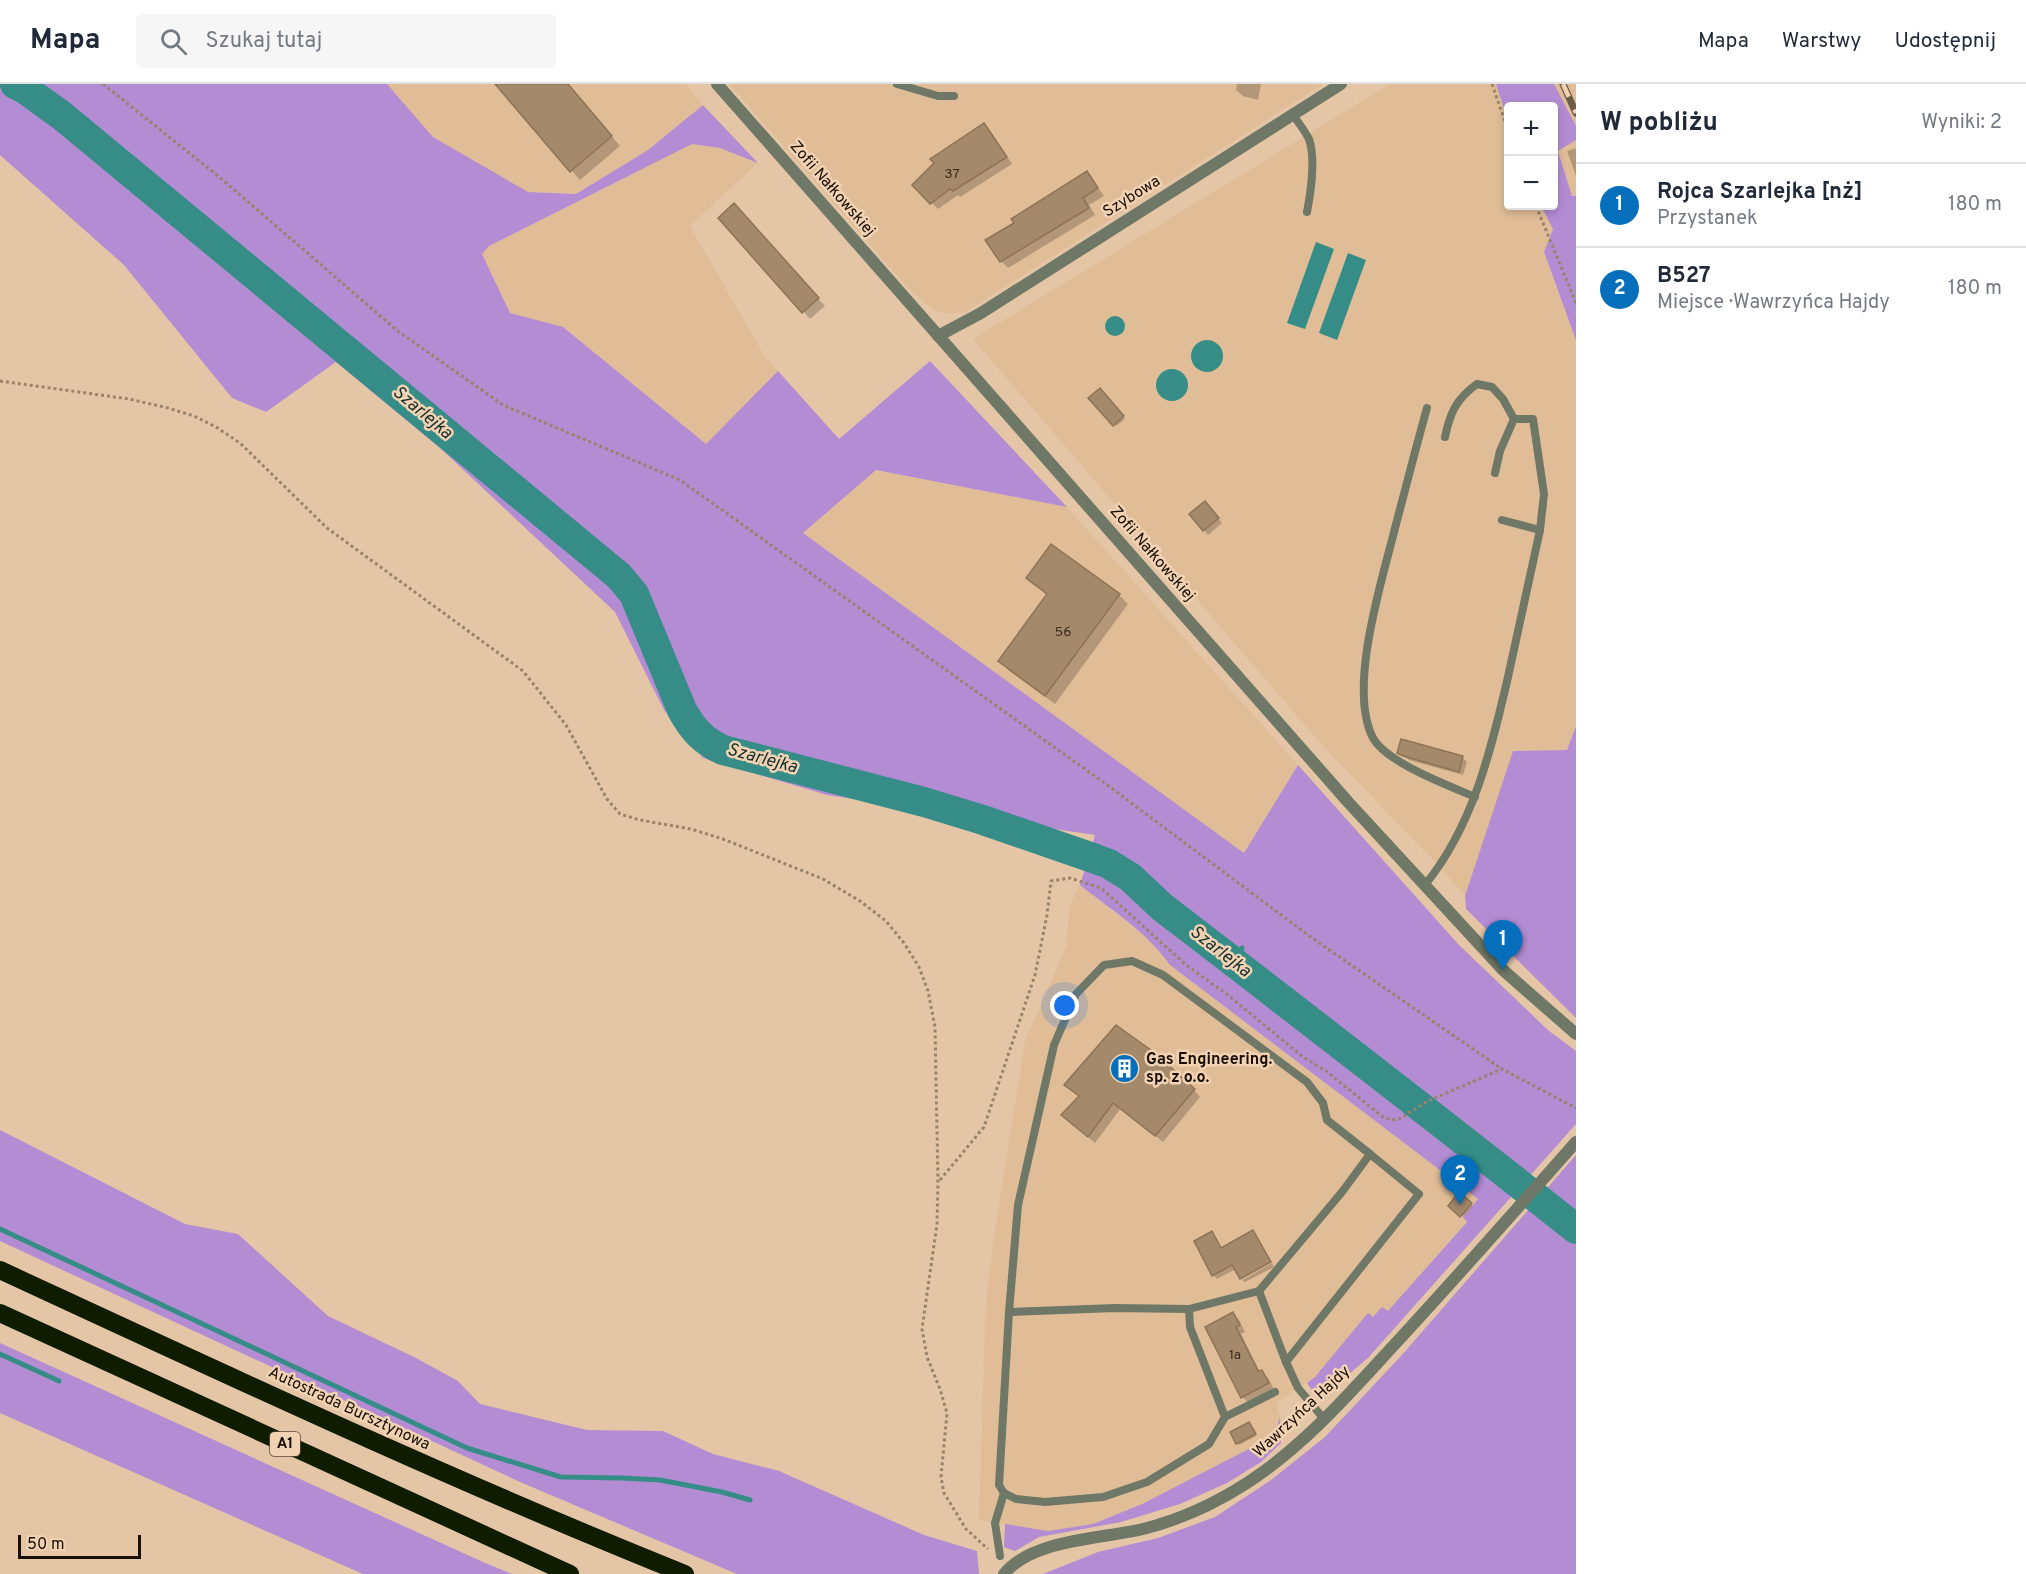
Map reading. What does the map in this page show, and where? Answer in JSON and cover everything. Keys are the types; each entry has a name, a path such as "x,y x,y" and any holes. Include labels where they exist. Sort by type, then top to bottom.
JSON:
{"highway":[{"name":"Autostrada Bursztynowa","path":"0,1270 407,1457 685,1574"},
{"name":"A1","path":"0,1314 570,1574"}],"street":[{"name":"Zofii Nałkowskiej","path":"717,84 1424,886 1503,970 1576,1034"},
{"name":"Szybowa","path":"938,336 981,314 1341,84"},
{"name":"Wawrzyńca Hajdy","path":"1004,1574 1012,1564 1056,1545 1144,1528 1185,1515 1245,1484 1280,1460 1324,1419 1506,1222 1576,1142"}],"lane":[{"path":"897,84 938,96 954,96"},
{"path":"1293,115 1309,140 1311,189 1307,212"},
{"path":"1444,437 1449,417 1462,394 1477,384 1492,387 1503,399 1514,419"},
{"path":"1427,408 1383,573 1367,644 1364,675 1366,712 1374,738 1388,754 1416,770 1475,797"},
{"path":"1424,886 1440,867 1475,797 1493,743 1540,530 1544,494 1533,419 1514,419"},
{"path":"1495,472 1500,451 1514,419"},
{"path":"1502,520 1540,530"},
{"path":"1275,1392 1225,1417 1209,1444 1147,1482 1103,1497 1045,1502 1016,1498 1004,1492 999,1485 1018,1205 1054,1045 1076,994 1104,965 1132,961 1162,975 1306,1082 1323,1102 1327,1120 1419,1194 1286,1362"},
{"path":"1009,1312 1115,1308 1189,1309 1259,1291 1342,1192 1370,1154"},
{"path":"1259,1291 1298,1388 1324,1419"},
{"path":"1189,1309 1190,1327 1225,1417"},
{"path":"1000,1556 996,1522 1004,1492"}],"path":[{"path":"103,84 218,176 399,332 503,405 680,480 1110,787 1312,938 1502,1069 1576,1108"},
{"path":"1492,84 1504,116"},
{"path":"1538,210 1576,303"},
{"path":"0,381 129,399 194,416 216,427 240,443 327,528 523,671 566,725 607,799 620,814 691,829 723,839 823,879 860,901 886,921 904,943 919,967 928,991 935,1027 937,1224 922,1329 927,1357 947,1413 941,1477 944,1493 966,1528 984,1546 1000,1556"},
{"path":"938,1182 984,1127 1035,975 1051,881 1070,878 1101,888 1185,964 1383,1117 1392,1120 1400,1119 1428,1101 1502,1069"}],"shaded area":[{"path":"0,84 387,84 433,137 528,192 576,194 648,150 703,105 758,163 720,148 692,144 489,246 482,254 510,313 563,327 706,444 778,371 839,439 930,361 1067,507 876,470 803,533 1244,853 1298,765 1459,945 1549,1031 1576,1051 1576,1124 1368,1358 1328,1394 1312,1390 1307,1383 1315,1377 1368,1313 1373,1317 1382,1307 1388,1311 1467,1222 1463,1217 1478,1199 1170,965 1140,932 1080,885 1095,835 827,795 703,758 664,710 615,612 440,448 336,362 266,412 232,398 124,265 0,155"},
{"path":"387,84 686,84 703,105 648,150 576,194 528,192 433,137"},
{"path":"729,84 1323,84 967,311 952,314 935,311 908,288"},
{"path":"1390,84 1496,84 1504,109 1504,210 1543,210 1553,229 1544,252 1576,340 1576,726 1567,750 1513,751 1465,896 1321,744 973,339"},
{"path":"1496,84 1554,84 1576,126 1576,140 1558,151 1558,102 1504,102 1504,109"},
{"path":"1552,84 1576,84 1576,127"},
{"path":"1576,140 1576,196 1572,196 1558,150"},
{"path":"692,144 720,148 758,163 690,226 765,357 778,371 706,444 563,327 510,313 482,254 489,246"},
{"path":"1558,151 1572,196 1576,196 1576,340 1544,252 1553,229 1543,210 1558,210"},
{"path":"876,470 1067,507 1298,765 1244,853 803,533"},
{"path":"1576,726 1576,1018 1466,909 1465,896 1513,751 1567,750"},
{"path":"1080,885 1147,938 1158,948 1170,965 1478,1199 1463,1217 1467,1221 1388,1312 1373,1317 1368,1314 1315,1377 1276,1403 1280,1417 1274,1436 1142,1504 1093,1524 1048,1531 979,1520 985,1320 992,1249 1025,1041 1066,947 1070,904"},
{"path":"0,1130 185,1224 238,1234 328,1316 458,1381 480,1404 587,1430 663,1431 713,1454 779,1471 924,1535 977,1551 979,1574 737,1574 520,1482 0,1241"},
{"path":"1576,1155 1576,1574 1043,1574 1098,1552 1158,1538 1215,1517 1271,1480 1325,1437 1401,1356"},
{"path":"0,1343 512,1574 363,1574 0,1413"},
{"path":"1280,1417 1281,1443 1261,1462 1227,1483 1180,1504 1121,1522 1039,1537 1015,1551 1004,1547 1005,1524 1048,1531 1093,1524 1142,1504 1274,1436"}],"water":[{"path":"1316,242 1334,249 1305,329 1287,323"},
{"path":"1348,253 1366,260 1337,340 1319,333"},
{"path":"1115,316 1122,319 1125,326 1122,333 1115,336 1108,333 1105,326 1108,319"},
{"path":"1207,340 1218,345 1223,356 1218,367 1207,372 1196,367 1191,356 1196,345"},
{"path":"1172,369 1183,374 1188,385 1183,396 1172,401 1161,396 1156,385 1161,374"}],"building":[{"path":"495,84 568,84 612,136 570,172"},
{"path":"984,123 1007,157 953,191 950,189 930,204 912,185 934,163 930,159"},
{"path":"1087,171 1098,188 1083,198 1089,208 1000,262 985,240 1014,223 1011,219"},
{"path":"734,203 819,298 802,313 718,218"},
{"path":"1100,388 1124,416 1113,426 1088,398"},
{"path":"1205,501 1219,518 1203,531 1189,514"},
{"path":"1051,544 1120,594 1045,696 998,661 1047,594 1026,578"},
{"path":"1401,739 1463,756 1459,772 1397,753"},
{"name":"Gas Engineering. sp. z o.o.","path":"1116,1025 1155,1053 1195,1089 1155,1136 1113,1103 1088,1137 1061,1115 1079,1096 1064,1085"},
{"path":"1459,1192 1472,1203 1460,1217 1448,1206"},
{"path":"1253,1230 1271,1262 1240,1279 1232,1265 1212,1276 1194,1241 1212,1231 1221,1248"},
{"path":"1233,1312 1240,1325 1236,1327 1258,1371 1262,1370 1269,1383 1241,1398 1205,1327"},
{"path":"1249,1422 1256,1434 1236,1444 1230,1432"}],"waterway":[{"name":"Szarlejka","path":"15,84 61,115 619,576 634,594 682,710 704,739 723,750 924,802 1109,864 1130,877 1162,907 1576,1229"},
{"path":"1235,964 1242,948"},
{"path":"0,1229 467,1448 561,1477 660,1480 750,1500"},
{"path":"0,1354 59,1381"}],"railway":[{"path":"1563,84 1576,113"}],"place":[{"name":"Rojca Szarlejka [nż]","path":"1503,970"},
{"name":"Gas Engineering. sp. z o.o.","path":"1125,1069"},
{"name":"B527","path":"1460,1205"}]}
